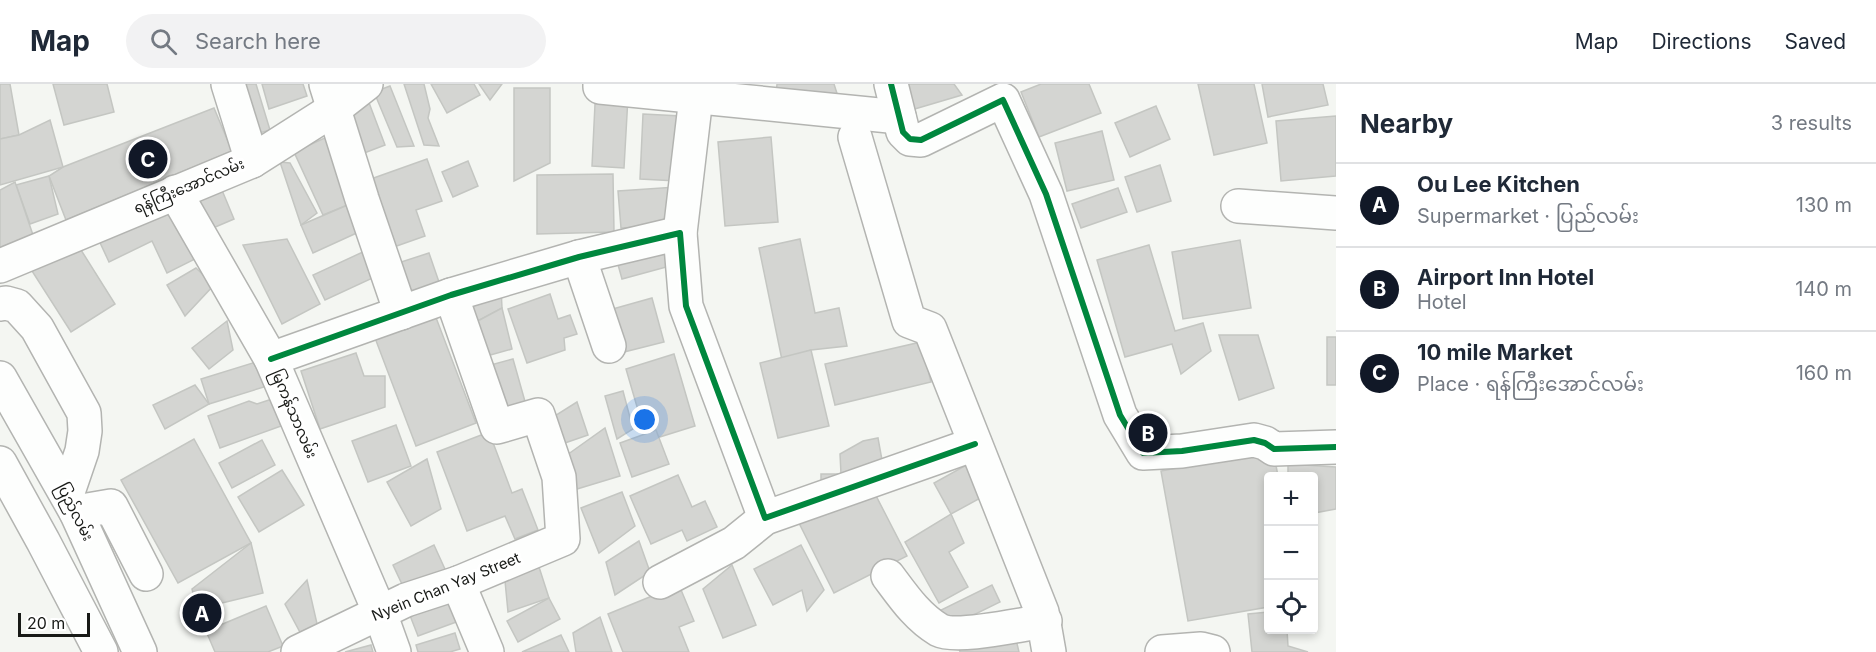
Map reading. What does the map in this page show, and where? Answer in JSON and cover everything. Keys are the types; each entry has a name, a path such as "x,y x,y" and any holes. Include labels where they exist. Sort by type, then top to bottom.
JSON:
{"main road":[{"path":"228,84 252,160"},
{"name":"ရန်ကြီးအောင်လမ်း","path":"0,266 252,160 330,96 366,84"},
{"path":"891,84 903,132 910,139 921,140 1003,100 1046,194 1120,415 1143,453 1182,451 1254,440 1274,449 1336,447"},
{"path":"600,86 899,117"},
{"path":"330,96 401,313"},
{"path":"696,97 680,233 686,306 765,518"},
{"path":"855,137 909,321 930,329 1047,637 957,634 940,630 914,611 888,576"},
{"name":"မြကန်သာလမ်း","path":"175,192 271,359 380,613 394,652"},
{"path":"1238,206 1336,213"},
{"path":"271,359 451,295 579,257 680,233"},
{"path":"579,257 609,346"},
{"name":"Nyein Chan Yay Street","path":"298,652 406,600 458,582 563,538 559,477 538,415 497,427 451,295"},
{"path":"0,304 17,306 37,328 84,413 86,431 72,503 111,506 146,574"},
{"name":"ပြည်လမ်း","path":"0,378 72,503 140,652"},
{"path":"660,582 734,543 765,518 975,444"},
{"path":"0,463 44,541 101,652"},
{"path":"458,582 487,652"},
{"path":"1162,652 1201,649 1213,652"}],"building":[{"path":"0,84 10,84 19,135 0,139"},
{"path":"53,84 107,84 114,112 64,125"},
{"path":"236,84 256,84 270,130 252,135"},
{"path":"262,84 303,84 307,96 269,109"},
{"path":"404,84 424,84 430,109 428,118 439,146 424,145"},
{"path":"431,84 474,84 480,95 447,113"},
{"path":"479,84 502,84 490,100"},
{"path":"777,84 834,84 840,103 776,96"},
{"path":"906,84 954,84 962,95 908,111"},
{"path":"1041,84 1089,84 1101,113 1039,137 1021,92"},
{"path":"1198,84 1254,84 1267,143 1214,155"},
{"path":"1262,84 1323,84 1328,105 1268,117"},
{"path":"390,86 414,146 397,147 374,92"},
{"path":"514,88 550,88 550,163 514,181"},
{"path":"628,97 624,168 592,166 595,104"},
{"path":"368,100 385,145 359,155 343,110"},
{"path":"1156,106 1170,139 1130,157 1115,123"},
{"path":"214,108 232,151 66,220 49,176 63,167"},
{"path":"643,114 681,116 677,181 640,179"},
{"path":"1336,116 1336,176 1281,181 1276,121"},
{"path":"50,120 63,167 0,185 0,139 19,135"},
{"path":"1102,131 1114,180 1067,191 1055,143"},
{"path":"329,136 350,204 323,215 294,152"},
{"path":"771,137 778,222 725,226 718,142"},
{"path":"427,159 442,201 416,210 425,236 391,248 368,180"},
{"path":"468,161 478,186 453,197 442,172"},
{"path":"280,162 290,163 317,213 301,225"},
{"path":"1160,165 1171,201 1137,212 1125,177"},
{"path":"613,174 614,232 537,234 537,175"},
{"path":"49,176 58,214 30,224 16,185"},
{"path":"15,182 34,238 0,248 0,190"},
{"path":"219,183 234,219 206,231 191,194"},
{"path":"676,187 669,225 621,228 618,191"},
{"path":"1118,188 1127,212 1081,228 1072,204"},
{"path":"169,199 197,258 167,273 152,241 109,262 96,234"},
{"path":"350,204 361,231 313,253 301,225"},
{"path":"287,239 320,304 282,324 243,245"},
{"path":"800,239 815,313 839,308 847,346 811,350 782,360 759,248"},
{"path":"1240,240 1251,308 1183,319 1172,252"},
{"path":"76,242 115,304 71,332 32,271"},
{"path":"1149,245 1175,331 1203,323 1211,351 1181,374 1172,344 1125,357 1097,260"},
{"path":"665,248 670,266 622,279 617,261"},
{"path":"365,251 377,276 325,300 313,275"},
{"path":"429,253 439,282 399,296 395,264"},
{"path":"196,268 214,285 185,316 167,285"},
{"path":"501,287 502,308 474,323 470,301"},
{"path":"550,294 558,319 570,315 577,334 564,338 565,350 527,363 508,309"},
{"path":"652,298 664,342 620,353 609,310"},
{"path":"502,308 512,349 483,357 474,323"},
{"path":"435,315 476,423 416,446 375,338"},
{"path":"227,321 233,350 209,369 192,348"},
{"path":"1219,335 1258,335 1274,388 1239,400"},
{"path":"1327,337 1336,337 1336,385 1327,385"},
{"path":"921,342 931,382 835,405 825,364"},
{"path":"811,350 829,426 778,438 760,363"},
{"path":"356,353 364,376 385,376 385,407 320,429 301,371"},
{"path":"674,354 695,426 647,441 626,369"},
{"path":"513,359 526,405 499,412 487,366"},
{"path":"259,361 267,386 209,404 201,379"},
{"path":"195,385 209,404 165,429 153,405"},
{"path":"623,391 633,429 617,439 605,396"},
{"path":"272,399 281,426 220,448 208,416 249,401 257,404"},
{"path":"577,402 588,435 562,444 553,417"},
{"path":"396,425 411,466 368,482 352,441"},
{"path":"605,428 620,476 577,489 567,455"},
{"path":"656,430 669,464 632,477 620,443"},
{"path":"489,432 512,493 522,489 538,530 515,539 505,516 467,531 437,452"},
{"path":"878,438 882,460 821,485 821,474 841,474 840,454 863,441"},
{"path":"194,439 251,543 178,583 121,480"},
{"path":"262,440 275,465 232,488 219,463"},
{"path":"1273,450 1277,472 1264,472 1264,608 1188,621 1161,471"},
{"path":"427,459 441,509 411,526 387,482"},
{"path":"970,463 986,495 951,514 934,483"},
{"path":"1288,464 1336,467 1336,509 1318,512 1318,472 1288,472"},
{"path":"282,470 304,505 259,532 238,497"},
{"path":"678,475 692,507 705,501 717,527 687,541 682,530 651,544 630,496"},
{"path":"871,486 907,556 834,593 799,523"},
{"path":"622,492 635,526 599,553 581,508"},
{"path":"951,514 964,543 949,552 968,587 939,603 905,542"},
{"path":"639,541 650,572 615,595 606,562"},
{"path":"251,543 263,593 197,609 192,589"},
{"path":"434,545 449,578 408,597 393,565"},
{"path":"801,545 824,590 807,611 802,590 773,605 754,569"},
{"path":"732,565 756,625 723,638 703,589"},
{"path":"539,567 549,598 508,612 505,581"},
{"path":"307,580 318,628 302,636 285,604"},
{"path":"679,585 694,621 679,627 689,652 623,652 608,614"},
{"path":"992,585 1000,602 945,629 937,612"},
{"path":"450,597 459,621 418,636 409,613"},
{"path":"549,598 560,619 518,642 507,621"},
{"path":"266,606 283,646 268,652 215,652 206,631"},
{"path":"1264,612 1264,634 1287,634 1288,646 1308,652 1252,652 1248,614"},
{"path":"600,617 612,652 576,652 573,633"},
{"path":"1013,627 1019,652 960,652 957,641"},
{"path":"455,633 460,649 450,652 418,652 416,645"},
{"path":"561,635 569,652 522,652"},
{"path":"371,645 373,652 345,652"}],"cycle path":[{"path":"891,84 903,132 910,139 921,140 1003,100 1046,194 1120,415 1143,453 1182,451 1254,440 1274,449 1336,447"},
{"path":"271,359 451,295 579,257 680,233 686,306 765,518 975,444"}],"place":[{"name":"10 mile Market","path":"148,159"},
{"name":"Airport Inn Hotel","path":"1148,433"},
{"name":"Ou Lee Kitchen","path":"202,613"}]}
